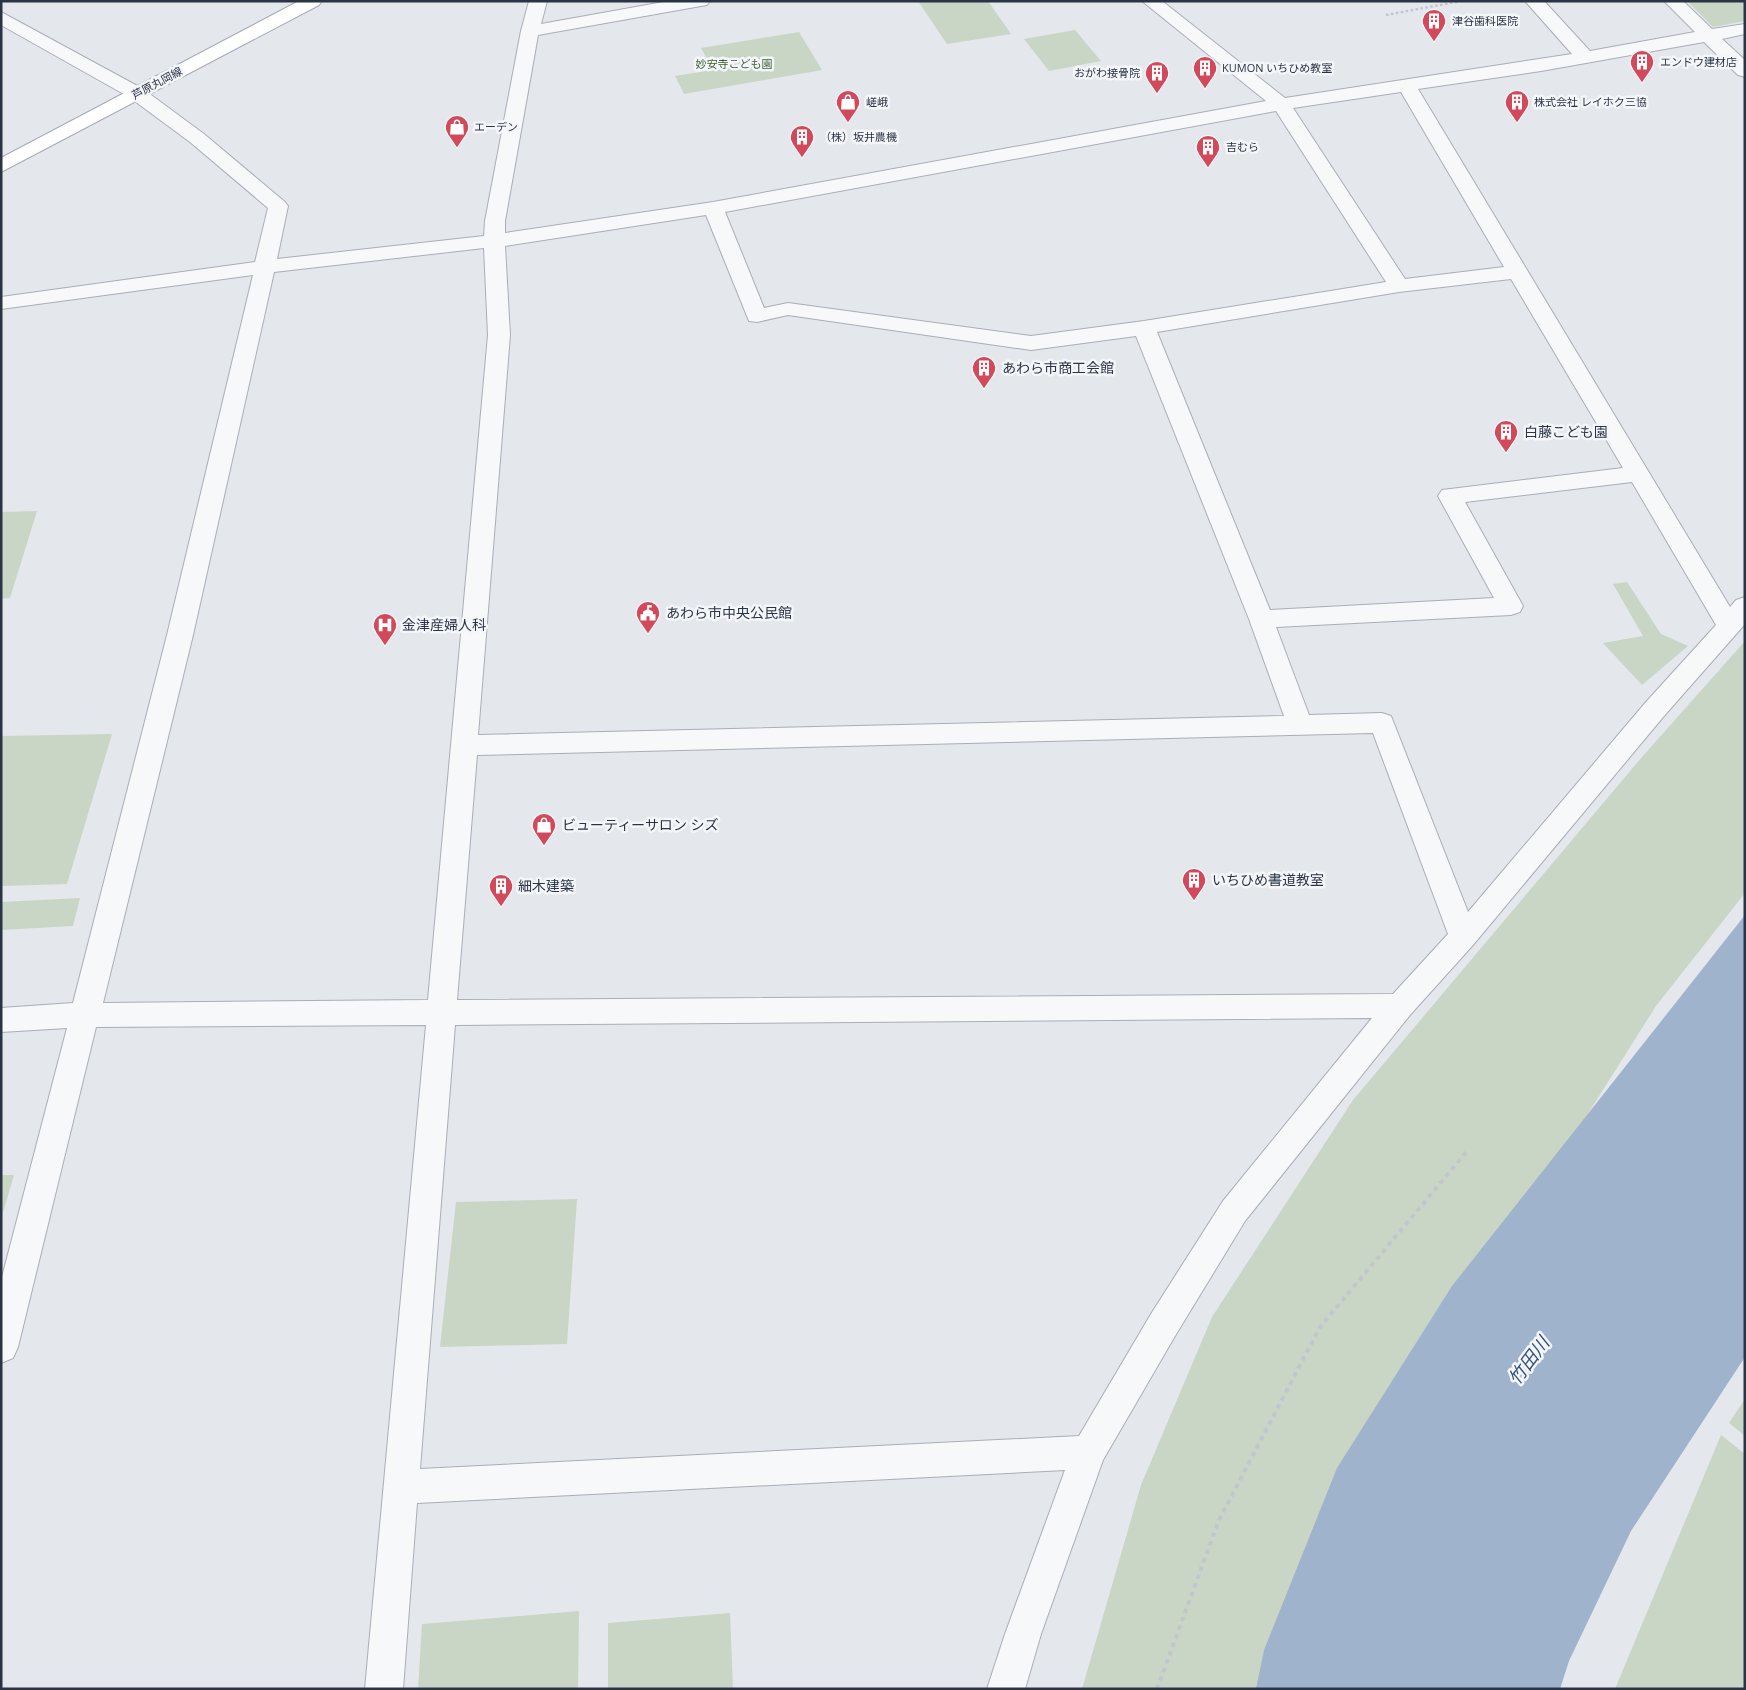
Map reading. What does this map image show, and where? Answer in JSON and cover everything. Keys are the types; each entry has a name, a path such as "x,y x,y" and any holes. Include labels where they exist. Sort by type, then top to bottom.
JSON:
{"main road":[{"name":"芦原丸岡線","path":"1,166 313,1"}],"street":[{"path":"384,1689 400,1487 466,745 499,335 494,242 495,222 530,31 538,1"},
{"path":"530,31 701,1"},
{"path":"1150,1 1282,104 1399,286"},
{"path":"1534,1 1585,57"},
{"path":"1673,1 1716,34 1745,71"},
{"path":"1,17 136,93 197,138 278,206 266,267 162,718 83,1015 1,1347"},
{"path":"1,303 266,267 494,242 713,208 1282,104 1406,86 1745,29"},
{"path":"1006,1689 1023,1634 1089,1452 1163,1325 1234,1211 1400,1006 1462,937 1655,709 1737,616 1637,474 1519,272 1406,86"},
{"path":"713,208 756,316 788,309 1031,342 1144,328 1399,286 1519,272"},
{"path":"1144,328 1260,619 1300,725"},
{"path":"1260,619 1511,606 1450,496 1637,474"},
{"path":"466,745 1382,724 1462,937"},
{"path":"1,1020 83,1015 1400,1006"},
{"path":"400,1487 1089,1452"}],"path":[{"path":"1386,15 1461,1"},
{"path":"1157,1689 1219,1520 1320,1328 1468,1150"}],"green space":[{"path":"918,1 988,1 1011,34 947,44"},
{"path":"1687,1 1745,1 1745,21 1713,27"},
{"path":"1075,30 1101,61 1049,71 1024,39"},
{"name":"妙安寺こども園","path":"799,32 822,70 684,94 675,76 713,70 701,48"},
{"path":"37,511 10,598 1,599 1,512"},
{"path":"1627,582 1661,634 1688,646 1642,685 1603,643 1643,636 1613,584"},
{"path":"1745,641 1745,893 1656,1006 1507,1242 1281,1689 1082,1689 1141,1485 1212,1317 1353,1100 1642,757"},
{"path":"112,734 67,884 1,886 1,736"},
{"path":"80,898 73,926 1,930 1,902"},
{"path":"1,1175 14,1175 1,1219"},
{"path":"577,1199 567,1344 440,1347 456,1202"},
{"path":"1745,1399 1745,1436 1729,1423"},
{"path":"1721,1435 1745,1454 1745,1689 1615,1689"},
{"path":"579,1611 578,1689 418,1689 422,1624"},
{"path":"730,1613 733,1689 608,1689 608,1623"}],"water":[{"name":"竹田川","path":"1745,915 1745,1357 1631,1531 1569,1661 1560,1689 1256,1689 1264,1650 1337,1468 1452,1286"}],"place":[{"name":"津谷歯科医院","path":"1434,42"},
{"name":"エンドウ建材店","path":"1642,83"},
{"name":"KUMON いちひめ教室","path":"1205,89"},
{"name":"おがわ接骨院","path":"1157,94"},
{"name":"嵯峨","path":"848,123"},
{"name":"株式会社 レイホク三協","path":"1517,123"},
{"name":"エーデン","path":"457,148"},
{"name":"（株）坂井農機","path":"802,158"},
{"name":"吉むら","path":"1208,168"},
{"name":"あわら市商工会館","path":"984,389"},
{"name":"白藤こども園","path":"1506,453"},
{"name":"あわら市中央公民館","path":"648,634"},
{"name":"金津産婦人科","path":"385,646"},
{"name":"ビューティーサロン シズ","path":"544,846"},
{"name":"いちひめ書道教室","path":"1194,901"},
{"name":"細木建築","path":"501,907"}]}
